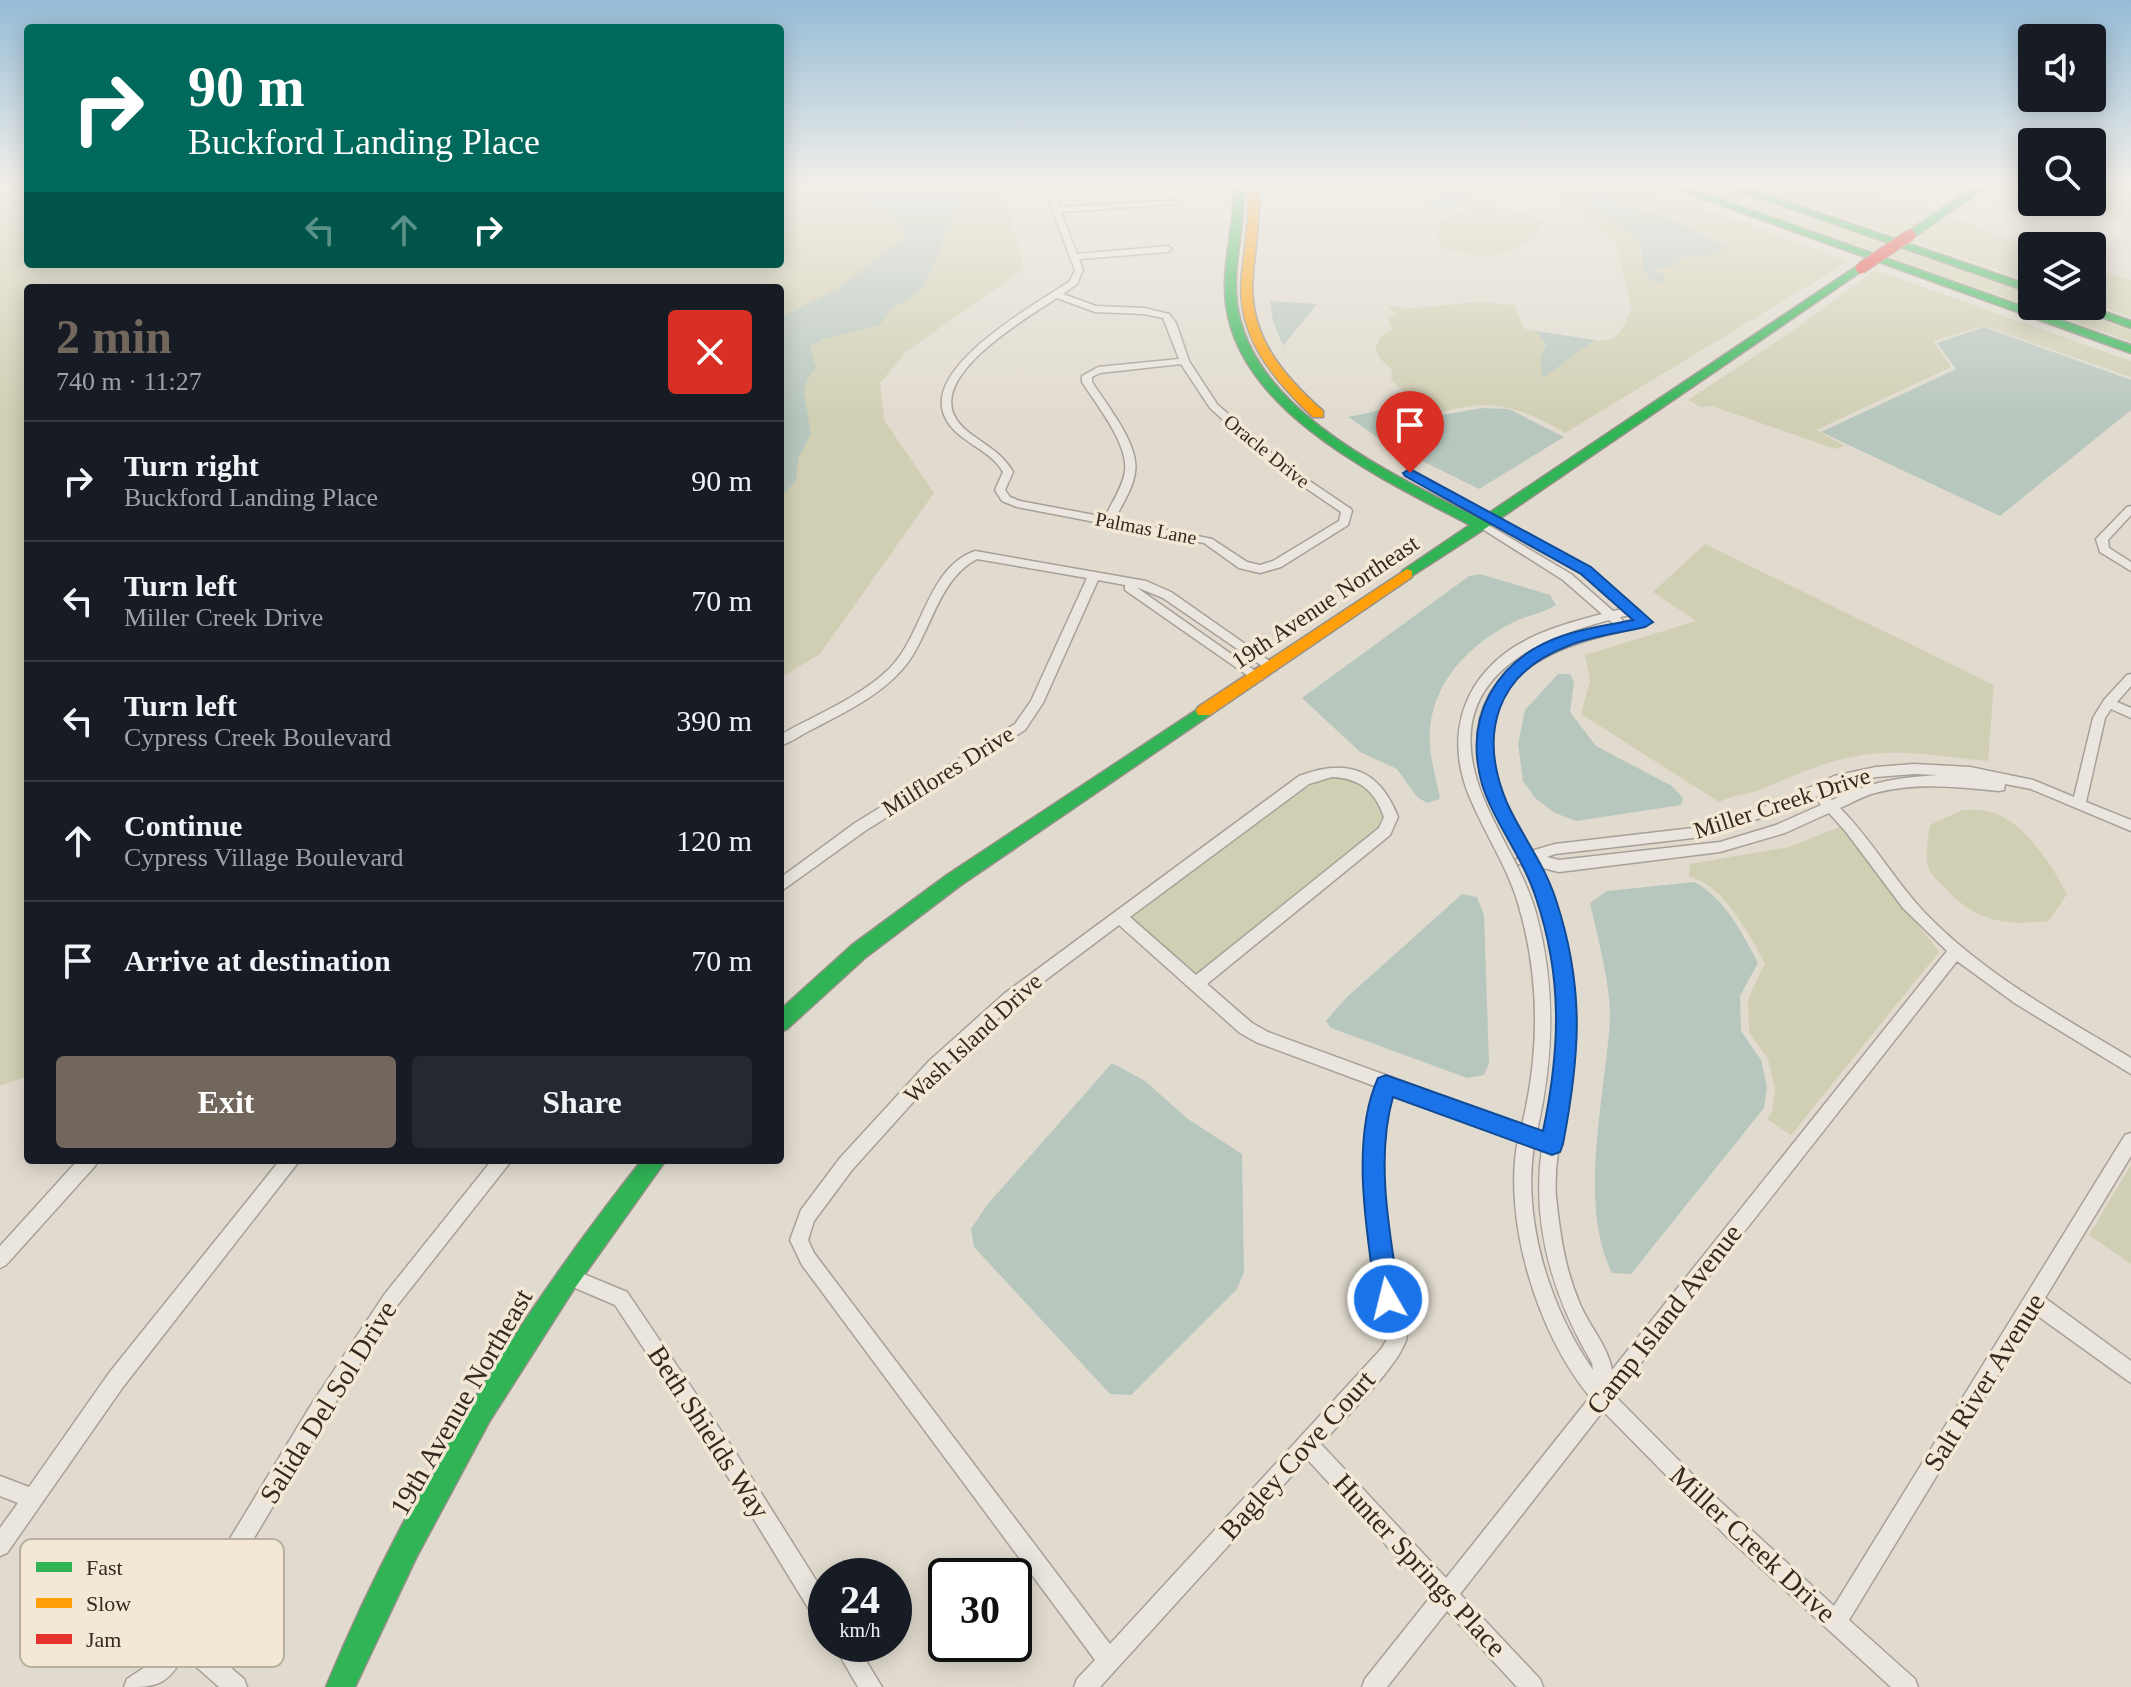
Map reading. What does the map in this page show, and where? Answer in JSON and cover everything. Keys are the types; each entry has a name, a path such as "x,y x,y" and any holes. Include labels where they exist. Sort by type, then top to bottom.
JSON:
{"main road":[{"path":"1236,261 1232,306 1237,332 1260,374 1292,408 1343,447 1487,521"},
{"path":"1250,261 1246,308 1258,343 1269,362 1305,403 1354,441 1487,521"},
{"name":"19th Avenue Northeast","path":"784,1019 859,951 924,902 1872,261"},
{"path":"1883,261 2131,349"},
{"path":"1947,261 2018,285"},
{"path":"2106,316 2131,325"},
{"name":"19th Avenue Northeast","path":"340,1687 370,1617 507,1368 567,1276 652,1164"}],"street":[{"path":"1057,295 1074,282 1079,270 1075,261"},
{"name":"Oracle Drive","path":"1057,295 1095,309 1144,311 1166,316 1184,361 1213,406 1241,435 1279,465 1347,511 1344,523 1320,538"},
{"name":"Palmas Lane","path":"1057,295 979,350 949,380 944,394 943,405 950,418 1004,461 1008,472 1000,490 1006,499 1017,504 1208,541 1243,565 1260,569 1277,564 1320,538"},
{"path":"1109,520 1131,469 1131,452 1106,415 1087,382 1087,376 1098,370 1184,361"},
{"path":"2131,509 2102,539 2104,550 2131,567"},
{"path":"1487,521 1586,571 1633,610"},
{"path":"1487,521 1567,577 1618,621"},
{"path":"784,739 860,695 896,669 957,566 968,557 985,555 1142,584 1167,595 1214,627 1237,644 1265,672"},
{"name":"Milflores Drive","path":"784,883 860,827 1020,727 1037,703 1094,576"},
{"path":"1114,579 1142,594 1201,636 1265,672"},
{"name":"Miller Creek Drive","path":"1604,1395 1602,1364 1583,1332 1564,1285 1551,1234 1547,1183 1568,1041 1565,973 1547,900 1531,859 1501,808 1491,784 1484,752 1485,727 1491,706 1504,683 1543,650 1618,621 1633,610 1645,622 1618,621 1555,631 1513,653 1485,681 1470,707 1464,743 1472,789 1509,862 1527,910 1541,975 1544,1025 1538,1088 1523,1169 1527,1233 1541,1282 1584,1374 1667,1465 1907,1687"},
{"path":"1184,624 1198,616"},
{"path":"1201,636 1214,627"},
{"path":"2079,804 2099,718 2131,678"},
{"path":"2108,703 2131,713"},
{"name":"Wash Island Drive","path":"1109,1660 808,1259 799,1240 807,1216 846,1164 935,1066 1010,998 1304,780 1321,772 1345,773 1366,779 1380,790 1391,817 1385,831 1196,984"},
{"name":"Miller Creek Drive","path":"1531,859 1555,849 1693,833 1815,792 1839,780 1876,772 1941,775 2054,795 2131,826"},
{"name":"Miller Creek Drive","path":"1531,859 1559,866 1720,847 1780,829 1869,789 1941,775"},
{"path":"1815,792 1863,839 1918,916 1955,952 2020,999 2131,1067"},
{"path":"1509,862 1531,859"},
{"path":"1119,916 1246,1028 1262,1037 1552,1144"},
{"name":"Camp Island Avenue","path":"1373,1687 1955,952"},
{"name":"Bagley Cove Court","path":"1085,1687 1389,1355 1398,1335 1388,1299 1374,1204 1377,1115 1386,1085"},
{"name":"Salt River Avenue","path":"1836,1622 2131,1141"},
{"path":"0,1259 85,1164"},
{"path":"0,1546 116,1380 288,1164"},
{"name":"Salida Del Sol Drive","path":"242,1539 318,1412 390,1301 500,1164"},
{"name":"Beth Shields Way","path":"567,1276 621,1298 727,1457 808,1587"},
{"path":"2033,1301 2131,1373"},
{"name":"Hunter Springs Place","path":"1307,1444 1532,1687"},
{"path":"0,1486 33,1499"},
{"path":"855,1662 871,1687"},
{"name":"Salida Del Sol Drive","path":"135,1687 165,1667"},
{"path":"213,1667 236,1687"}],"shaded area":[{"path":"0,261 24,261 24,268 784,268 784,261 1022,261 1024,269 907,351 880,383 884,420 934,493 820,654 784,676 784,284 24,284 24,1077 0,1086"},
{"path":"874,261 935,261 921,291 890,310 879,326 821,340 810,347 816,368 807,380 804,392 811,434 798,459 796,480 784,494 784,316 839,288"},
{"path":"1619,261 1644,261 1655,271 1679,261 1849,261 1565,433 1505,407 1483,405 1424,412 1404,407 1411,406 1409,398 1391,379 1392,369 1382,361 1375,349 1381,336 1392,329 1387,316 1397,315 1386,304 1403,309 1479,302 1514,305 1524,329 1536,331 1546,344 1540,360 1543,377 1595,340 1614,337 1632,309"},
{"path":"1643,261 1678,261 1655,271 1664,275 1663,283 1650,281"},
{"path":"1901,261 1933,261 2018,290 2018,302"},
{"path":"1970,261 2018,261 2018,277"},
{"path":"1875,270 2131,361 2131,377 1984,326 1933,341 1951,367 1816,430 1845,446 1835,449 1712,406 1700,407 1688,400 1798,327"},
{"path":"2106,272 2131,280 2131,317 2106,308"},
{"path":"1270,301 1317,304 1283,346 1273,321"},
{"path":"2069,320 2102,320 2131,330 2131,342"},
{"path":"1984,327 2131,380 2131,410 2000,516 1821,432 1956,369 1937,343"},
{"path":"1536,331 1595,340 1543,378 1540,360 1546,344"},
{"path":"1397,407 1429,417 1482,408 1509,409 1564,437 1479,489 1386,443 1348,417"},
{"path":"1705,544 1994,685 1988,761 1909,753 1867,754 1820,766 1760,790 1719,802 1581,714 1590,681 1585,655 1696,621 1653,592"},
{"path":"1480,574 1550,595 1556,605 1516,621 1482,642 1467,655 1443,686 1431,724 1431,752 1440,799 1427,803 1417,797 1397,769 1360,752 1302,698 1469,576"},
{"path":"1558,674 1570,674 1574,681 1570,712 1596,746 1672,786 1683,798 1681,805 1576,821 1555,813 1536,799 1523,781 1518,744 1525,710"},
{"path":"1324,777 1355,781 1368,789 1383,815 1378,827 1196,974 1130,917 1262,818"},
{"path":"1962,810 1985,810 2001,816 2025,833 2035,845 2067,894 2049,921 2005,922 1980,915 1934,877 1927,858 1930,825"},
{"path":"1842,826 1939,952 1791,1135 1767,1119 1772,1112 1775,1089 1768,1059 1749,1032 1748,999 1765,963 1724,899 1701,881 1689,877 1690,864 1789,847"},
{"path":"1694,882 1723,907 1758,963 1740,996 1741,1031 1761,1060 1767,1087 1764,1108 1631,1274 1612,1273 1596,1215 1595,1182 1610,1005 1590,903 1607,891"},
{"path":"1462,894 1477,897 1484,915 1489,1063 1484,1075 1467,1078 1331,1028 1326,1021 1346,998"},
{"path":"1112,1063 1145,1081 1188,1119 1242,1154 1244,1272 1237,1289 1131,1395 1110,1394 974,1247 971,1229 987,1205"},
{"path":"2131,1165 2131,1264 2089,1235"}],"traffic: fast":[{"path":"1232,261 1232,309 1245,348 1268,383 1297,413 1331,441 1408,487 1481,525"},
{"path":"1883,261 2131,349"},
{"path":"1947,261 2018,285"},
{"path":"1407,574 1861,268"},
{"path":"2106,316 2131,325"},
{"path":"784,1019 859,951 954,880 1204,711"},
{"path":"340,1687 406,1549 481,1413 563,1283 652,1164"}],"traffic: slow":[{"path":"1249,261 1246,297 1255,336 1275,370 1318,414"},
{"path":"1204,711 1407,574"}],"traffic: jam":[{"path":"1861,268 1872,261"}],"route":[{"path":"1388,1299 1374,1204 1377,1115 1386,1085 1552,1144 1563,1086 1568,1041 1565,973 1547,900 1531,859 1501,808 1491,784 1484,752 1485,727 1491,706 1504,683 1543,650 1567,640 1645,622 1586,571 1410,473"}]}
